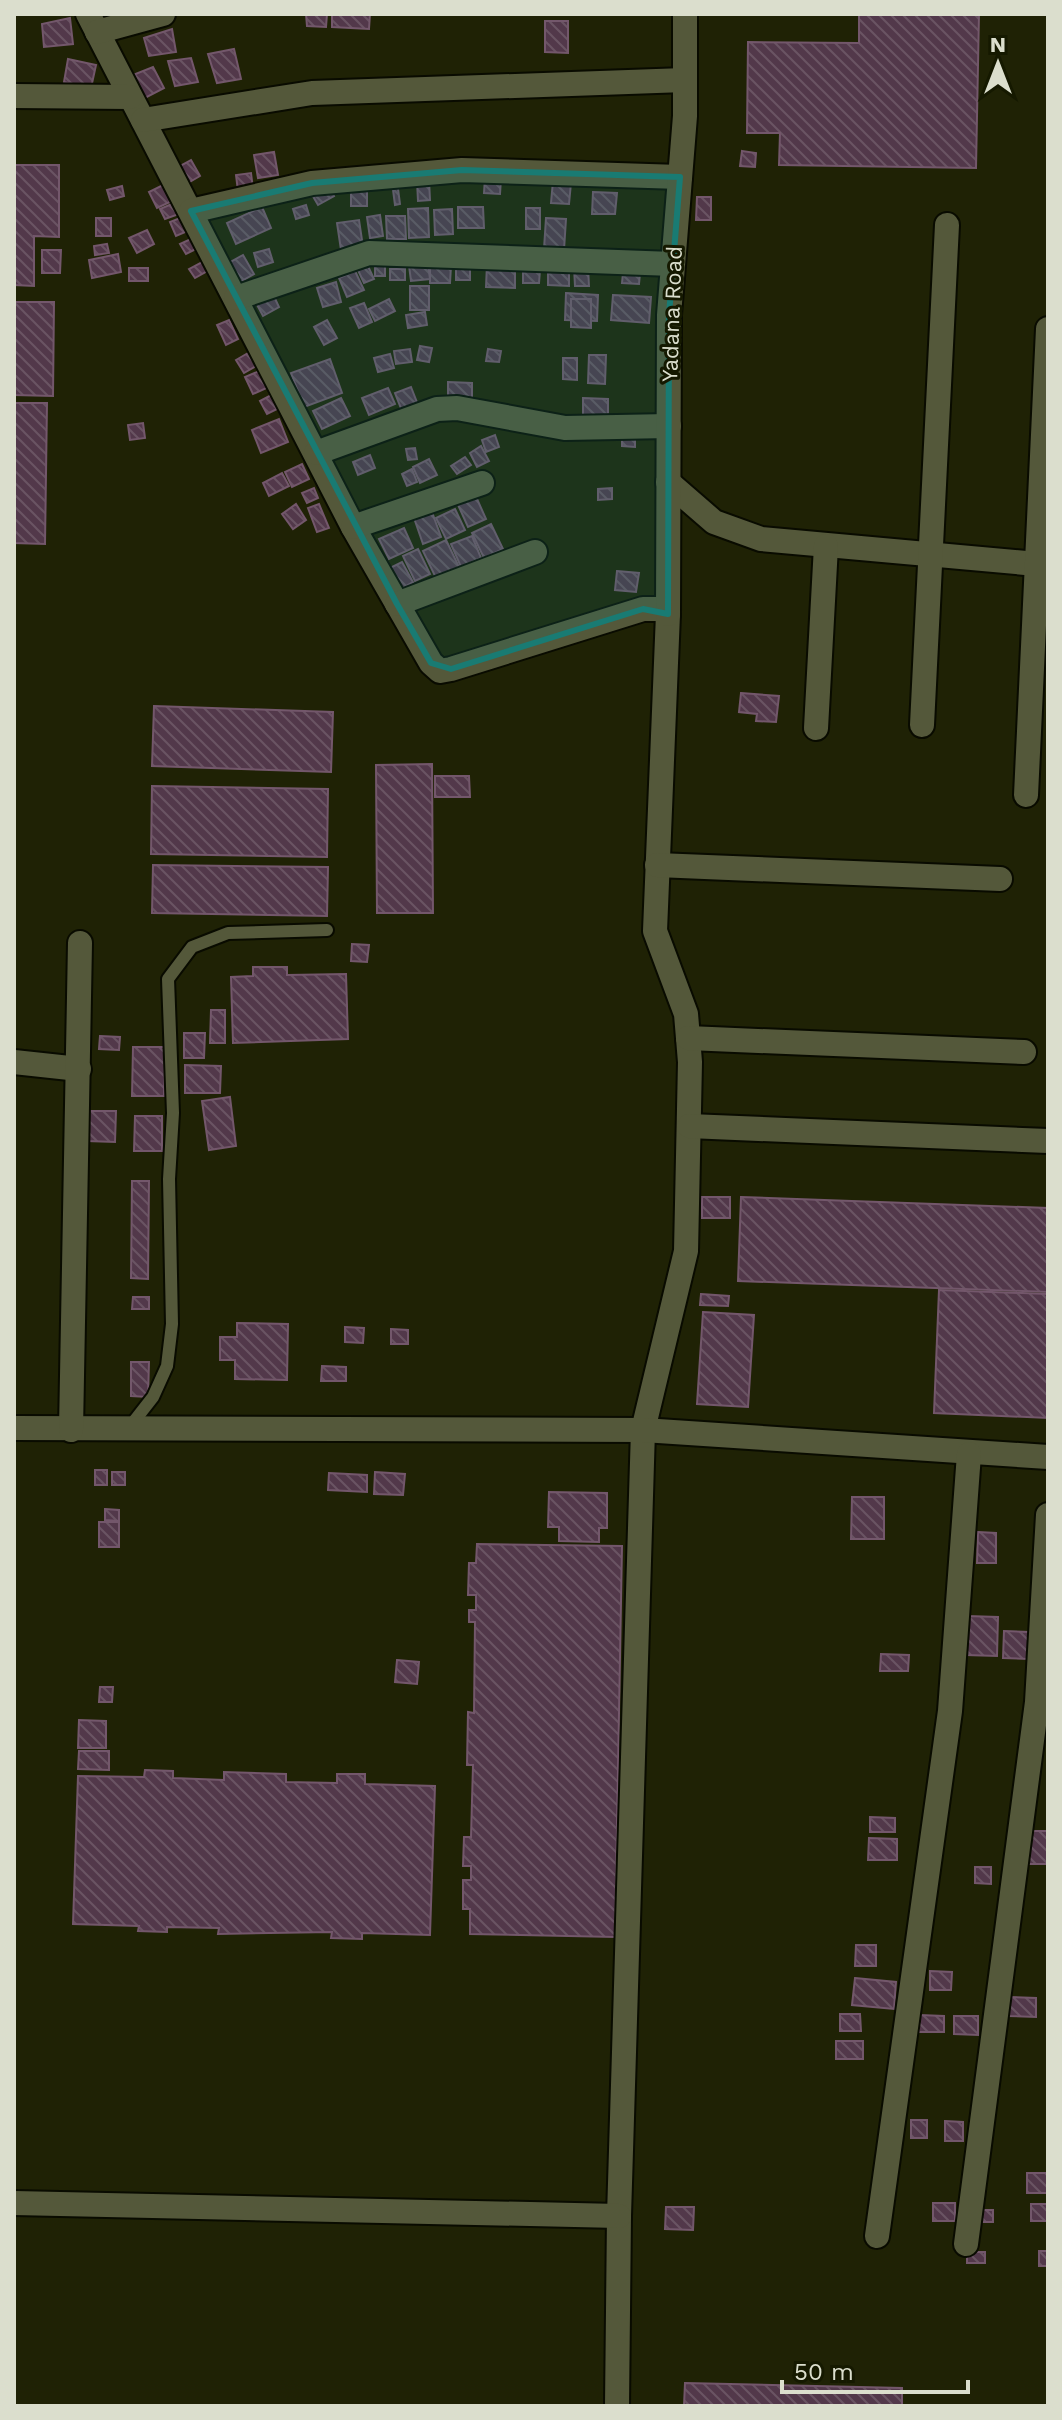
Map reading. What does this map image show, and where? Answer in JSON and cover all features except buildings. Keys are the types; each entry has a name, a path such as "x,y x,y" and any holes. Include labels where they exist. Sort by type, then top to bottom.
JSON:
{"street":[{"path":"163,14 92,23 353,527 431,663 440,671 643,609 658,609 668,614"},
{"name":"Yadana Road","path":"617,2406 619,2216 643,1430 686,1251 688,1038 684,1006 655,937 668,614 673,264 685,80 685,14"},
{"path":"143,120 312,93 685,80"},
{"path":"14,96 130,97"},
{"path":"191,211 312,183 462,170 680,177"},
{"path":"922,725 947,225"},
{"path":"236,298 369,253 673,264"},
{"path":"1026,795 1043,565 1048,329"},
{"path":"316,453 437,409 457,408 565,428 669,426"},
{"path":"668,482 714,522 761,539 1043,565"},
{"path":"353,527 482,483"},
{"path":"816,728 826,546"},
{"path":"397,604 535,552"},
{"path":"657,865 1000,879"},
{"path":"71,1430 80,943"},
{"path":"688,1038 1024,1052"},
{"path":"14,1062 79,1069"},
{"path":"689,1126 1048,1141"},
{"path":"14,1428 126,1431 643,1430 1048,1457"},
{"path":"877,2236 950,1711 969,1454"},
{"path":"966,2244 1037,1702 1048,1515"},
{"path":"14,2203 619,2216"}],"lane":[{"path":"126,1431 153,1397 167,1366 172,1324 169,1179 173,1113 168,979 192,947 228,933 327,930"}],"highlighted area":[{"path":"462,170 680,177 669,315 668,614 643,609 451,669 431,663 397,604 191,211 312,183"}]}
